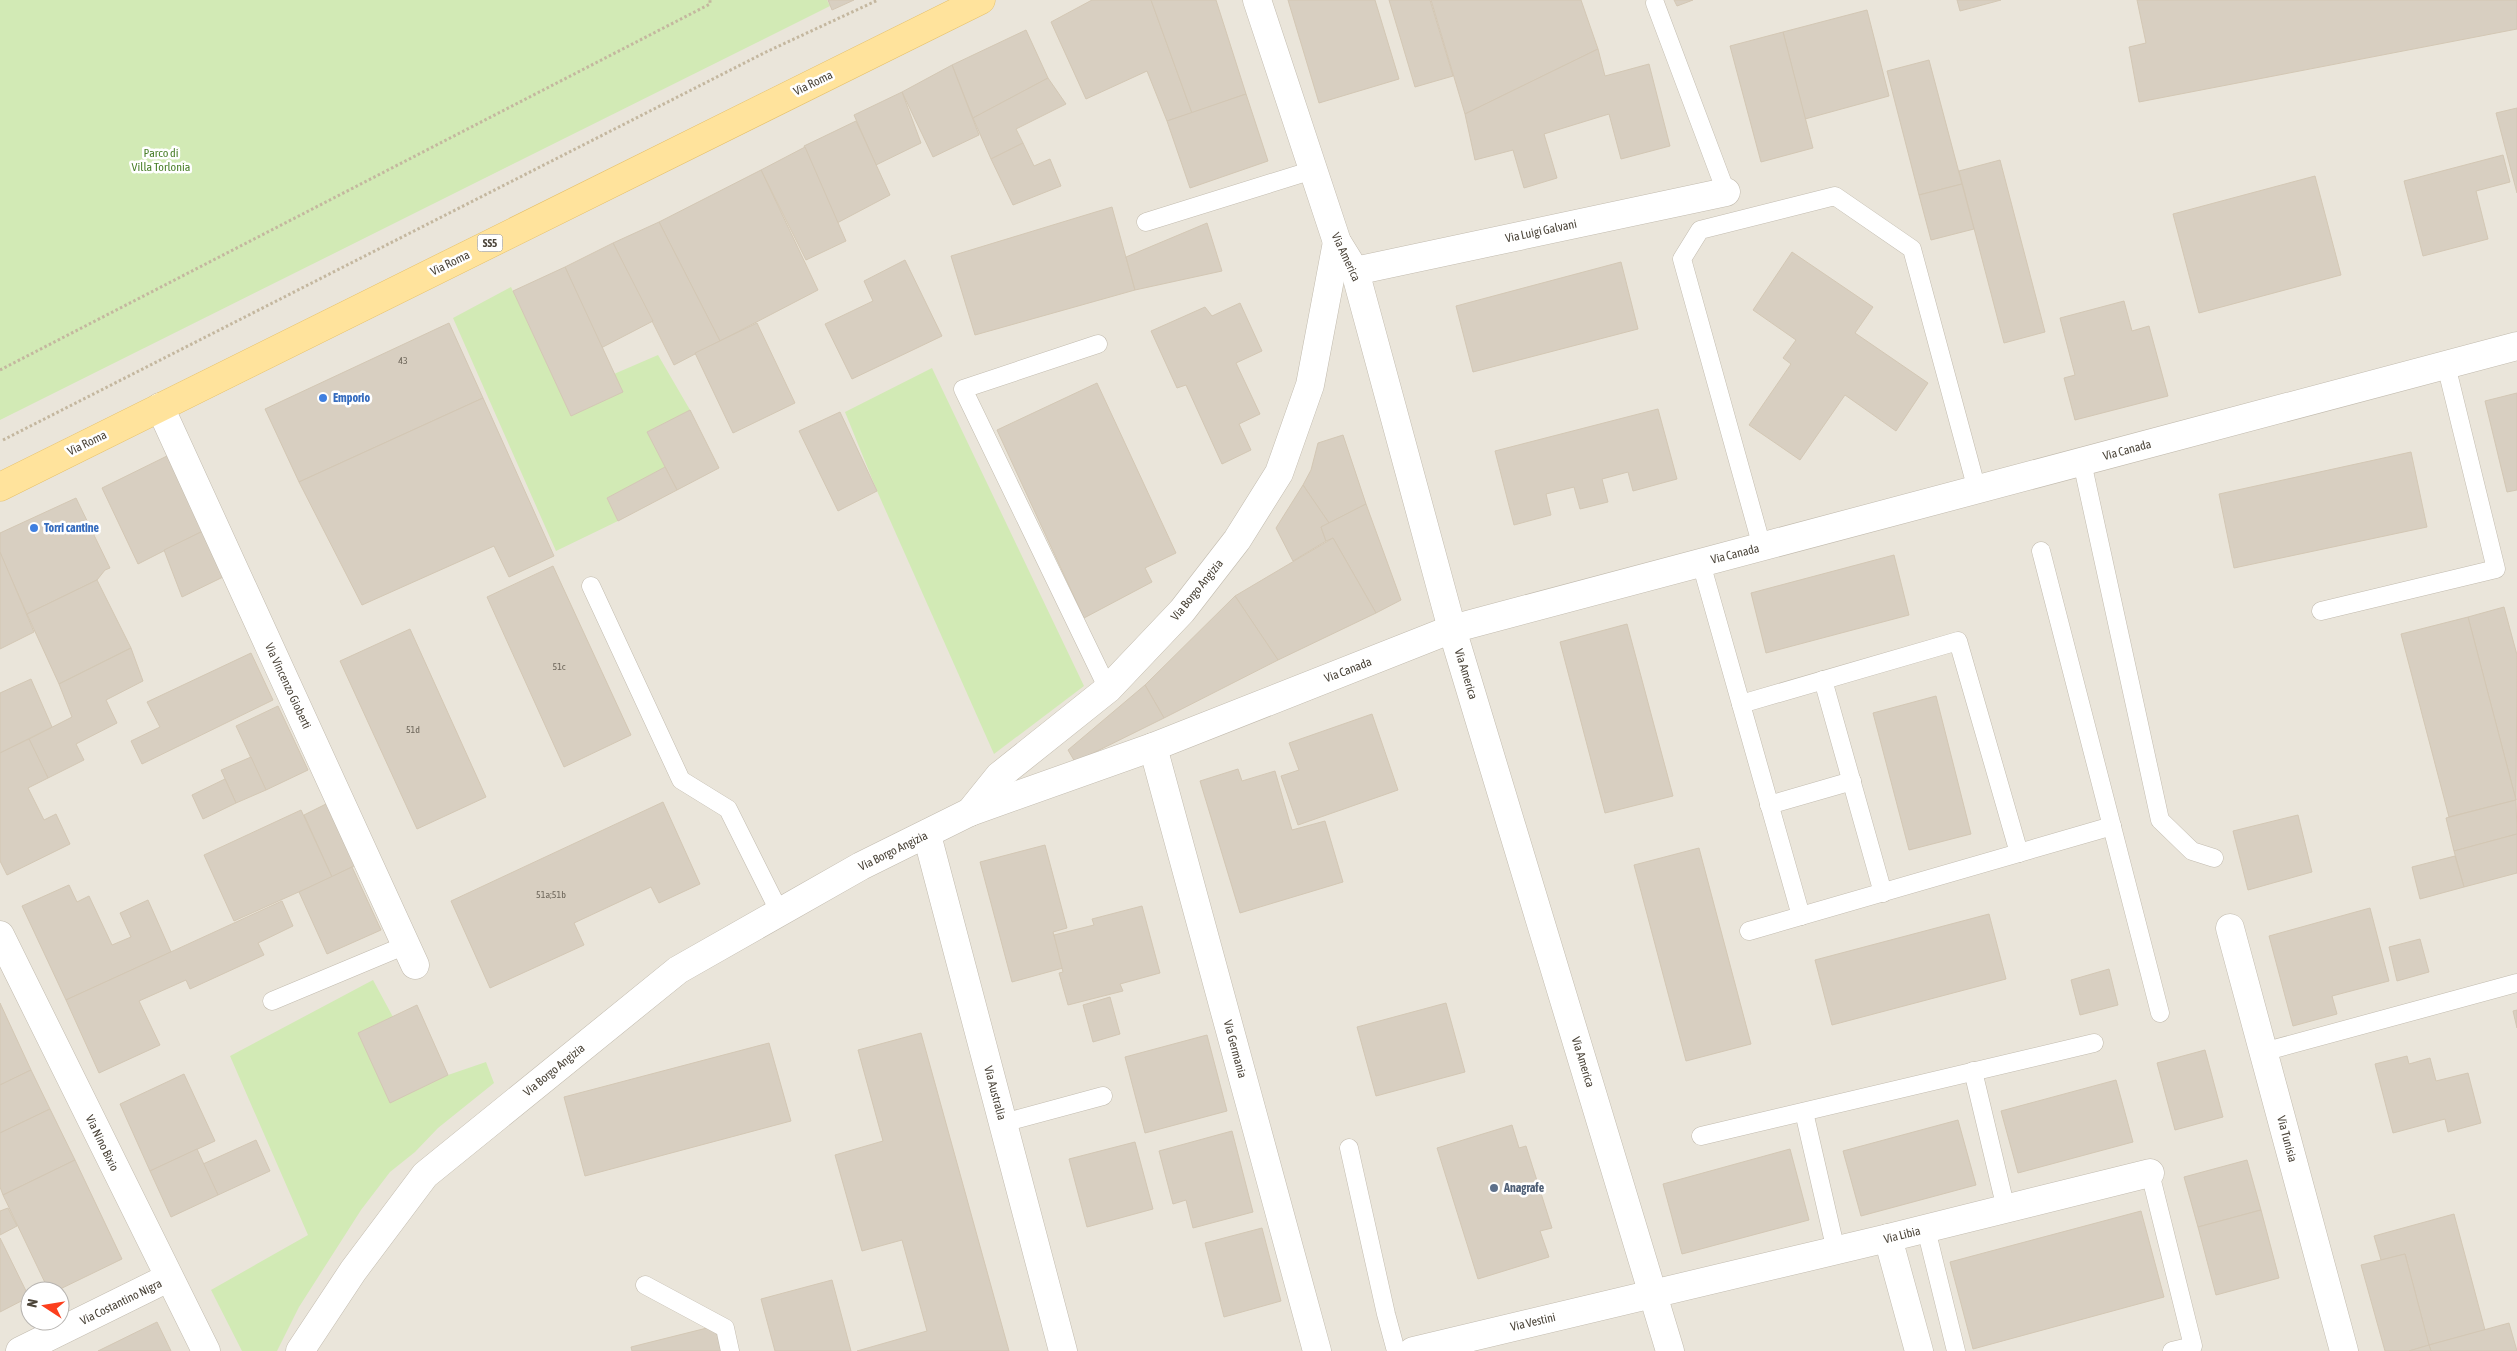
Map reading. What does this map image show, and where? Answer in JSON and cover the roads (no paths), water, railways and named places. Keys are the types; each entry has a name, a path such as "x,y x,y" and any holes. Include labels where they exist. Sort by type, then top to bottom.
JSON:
{"main road":[{"name":"Via Roma","path":"0,487 981,0"}],"street":[{"name":"Via America","path":"1257,0 1337,242 1355,271 1452,629 1670,1351"},
{"name":"Via Luigi Galvani","path":"1355,271 1726,192"},
{"name":"Via Borgo Angizia","path":"300,1351 352,1271 425,1175 678,970 861,866 927,835 970,812 999,776 1108,689 1182,611 1237,540 1279,473 1310,385 1337,242"},
{"name":"Via Canada","path":"970,812 1153,747 1452,629 2517,346"},
{"name":"Via Vincenzo Gioberti","path":"160,407 410,955"},
{"name":"Via Germania","path":"1153,747 1317,1351"},
{"name":"Via Australia","path":"927,835 1063,1351"},
{"name":"Via Tunisia","path":"2230,928 2344,1351"},
{"name":"Via Nino Bixio","path":"0,935 168,1278 206,1351"},
{"name":"Via Libia","path":"1653,1294 2150,1174"},
{"path":"1888,1238 1919,1351"},
{"name":"Via Costantino Nigra","path":"20,1351 168,1278"},
{"name":"Via Vestini","path":"1425,1350 1653,1294"}],"lane":[{"path":"1655,3 1726,192"},
{"path":"1146,222 1313,170"},
{"path":"1762,547 1682,259 1700,230 1835,196 1912,249 1977,490"},
{"path":"1098,344 963,388 1108,689"},
{"path":"2321,611 2496,569 2446,365"},
{"path":"2082,462 2160,820 2192,851 2214,858"},
{"path":"2041,551 2160,1014"},
{"path":"1701,563 1801,916"},
{"path":"590,586 681,780 728,809 780,913"},
{"path":"1741,704 1958,641 2019,853"},
{"path":"1823,680 1883,893"},
{"path":"1770,805 1852,781"},
{"path":"1750,931 2112,826"},
{"path":"272,1001 410,955"},
{"path":"2263,1052 2517,983"},
{"path":"1700,1136 2094,1043"},
{"path":"1973,1072 2006,1209"},
{"path":"1003,1123 1103,1096"},
{"path":"1804,1112 1836,1251"},
{"path":"1349,1148 1396,1351"},
{"path":"2150,1174 2193,1346 2172,1351"},
{"path":"1926,1229 1956,1351"},
{"path":"645,1285 725,1328 730,1351"}],"place":[{"name":"Emporio","path":"323,398"},
{"name":"Torri cantine","path":"34,528"},
{"name":"Anagrafe","path":"1494,1188"}],"park label":[{"name":"Parco di Villa Torlonia","path":"161,160"}]}
